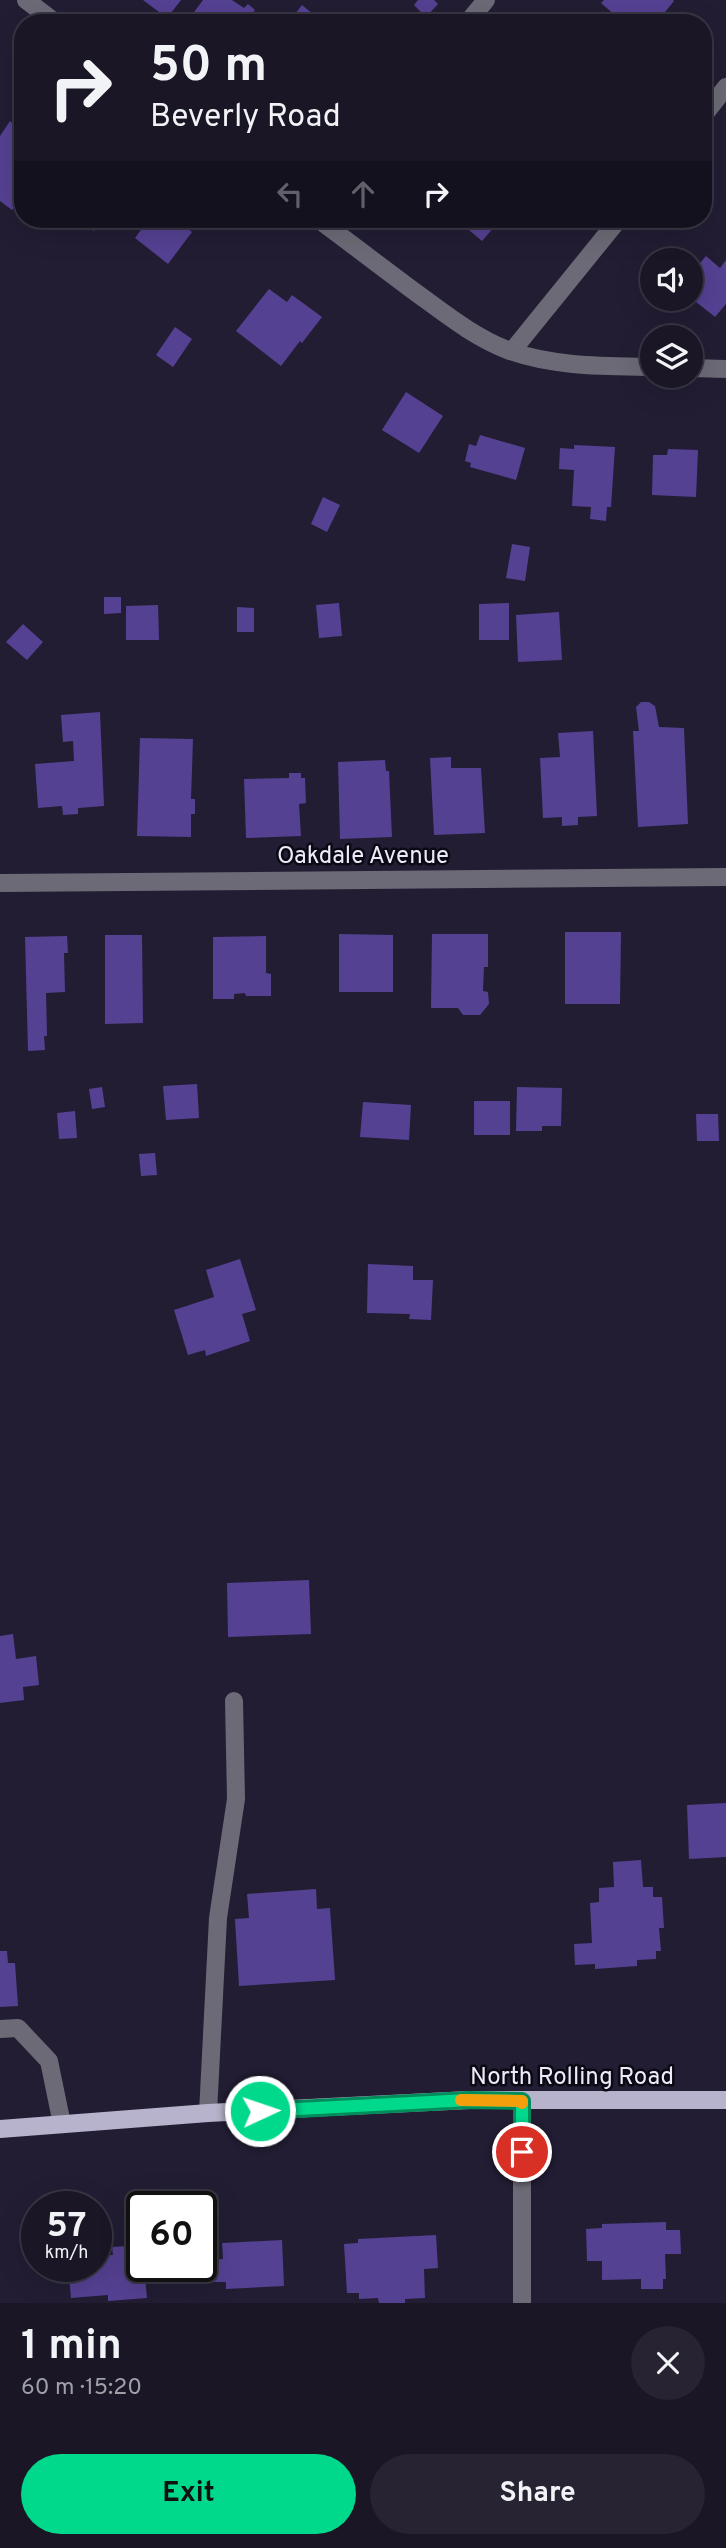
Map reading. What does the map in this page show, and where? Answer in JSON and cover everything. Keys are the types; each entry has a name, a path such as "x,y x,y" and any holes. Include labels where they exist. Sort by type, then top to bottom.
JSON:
{"main road":[{"name":"North Rolling Road","path":"0,2129 208,2113 469,2100 726,2100"}],"street":[{"path":"26,0 44,14"},
{"path":"474,14 486,0"},
{"path":"712,105 726,87"},
{"path":"330,228 454,321 484,339 512,351 555,361 640,367"},
{"path":"512,351 613,228"},
{"path":"703,368 726,369"},
{"name":"Oakdale Avenue","path":"0,883 726,877"},
{"path":"208,2113 218,1918 236,1799 234,1701"},
{"path":"0,2029 18,2028 49,2060 62,2124"},
{"path":"522,2101 523,2303"}],"building":[{"path":"143,0 181,0 170,14 162,14"},
{"path":"203,0 232,0 244,8 248,4 255,10 252,14 193,14"},
{"path":"418,0 434,0 438,4 429,14 423,14 414,5"},
{"path":"604,0 674,1 663,14 614,14 601,3"},
{"path":"302,5 313,14 295,14"},
{"path":"10,121 13,124 12,210 0,201 0,136"},
{"path":"142,228 187,228 192,232 168,264 135,238"},
{"path":"467,228 493,228 482,241"},
{"path":"706,256 720,268 726,260 726,304 715,317 703,308 703,260"},
{"path":"269,289 287,302 292,295 322,317 281,366 236,331"},
{"path":"175,327 192,339 173,367 156,355"},
{"path":"406,392 443,416 419,453 382,430"},
{"path":"480,435 525,448 516,480 470,467 471,463 465,461 469,444 476,446"},
{"path":"574,445 615,447 611,507 607,507 606,521 590,519 591,507 572,506 574,470 559,469 560,448 574,449"},
{"path":"668,449 698,450 696,497 652,495 653,455 667,455"},
{"path":"323,497 340,505 327,532 311,524"},
{"path":"512,544 530,547 525,581 506,578"},
{"path":"104,597 121,597 121,613 104,614"},
{"path":"339,603 342,636 319,638 316,605"},
{"path":"509,603 509,640 479,640 479,604"},
{"path":"158,605 159,640 126,640 126,606"},
{"path":"237,607 254,608 254,632 237,632"},
{"path":"559,612 562,660 518,662 516,615"},
{"path":"23,624 43,642 27,660 6,642"},
{"path":"641,702 649,702 655,706 659,727 684,728 688,824 638,827 633,731 639,731 636,707"},
{"path":"100,712 104,806 78,808 78,814 63,815 62,806 38,808 35,764 74,761 73,741 63,742 61,715"},
{"path":"593,731 597,816 578,817 578,825 562,826 562,817 543,818 540,758 560,757 558,733"},
{"path":"140,738 193,739 191,799 195,799 195,814 191,814 191,837 137,836"},
{"path":"451,757 451,768 481,768 485,833 434,835 430,758"},
{"path":"385,760 386,771 389,771 392,837 340,839 338,762"},
{"path":"289,773 301,773 301,778 305,778 306,803 299,804 301,836 246,838 244,779 289,778"},
{"path":"565,932 621,932 620,1004 565,1004"},
{"path":"339,934 393,935 393,992 339,992"},
{"path":"432,934 488,934 488,967 484,967 483,991 488,992 489,1004 480,1015 463,1015 458,1008 431,1008"},
{"path":"105,935 142,935 143,1023 105,1024"},
{"path":"67,936 68,953 64,953 65,992 46,993 45,1050 28,1051 25,937"},
{"path":"266,936 266,973 271,974 271,996 246,996 245,993 234,994 234,999 213,999 213,937"},
{"path":"197,1084 199,1118 166,1120 163,1086"},
{"path":"102,1087 105,1107 92,1109 89,1089"},
{"path":"517,1087 562,1088 561,1126 542,1126 542,1131 516,1131"},
{"path":"474,1101 510,1101 510,1135 474,1135"},
{"path":"363,1102 411,1105 409,1140 360,1137"},
{"path":"75,1111 77,1138 59,1139 57,1113"},
{"path":"696,1114 718,1114 719,1141 697,1141"},
{"path":"155,1153 157,1175 141,1176 139,1154"},
{"path":"240,1259 256,1310 242,1314 250,1341 206,1356 205,1350 188,1355 174,1310 214,1297 206,1270"},
{"path":"368,1264 413,1266 413,1280 433,1280 431,1320 409,1319 410,1314 367,1313"},
{"path":"309,1580 311,1634 228,1637 227,1583"},
{"path":"13,1634 16,1659 36,1656 39,1685 23,1687 24,1700 0,1703 0,1636"},
{"path":"726,1803 726,1857 689,1859 687,1805"},
{"path":"641,1860 643,1887 653,1887 653,1897 662,1897 664,1928 659,1928 661,1951 656,1951 656,1959 637,1960 637,1966 595,1969 595,1964 575,1965 574,1944 592,1943 590,1903 599,1902 599,1888 614,1887 613,1862"},
{"path":"316,1889 317,1909 330,1908 335,1980 239,1986 235,1919 249,1918 247,1894"},
{"path":"0,1951 7,1951 8,1963 15,1963 18,2006 0,2007"},
{"path":"666,2222 666,2230 680,2230 681,2254 665,2254 666,2279 663,2279 663,2289 641,2289 641,2279 602,2280 602,2261 587,2261 586,2229 602,2228 602,2224"},
{"path":"436,2235 438,2268 424,2269 425,2298 405,2299 405,2303 379,2303 378,2298 359,2299 359,2293 347,2293 344,2244 358,2243 358,2239"},
{"path":"282,2240 284,2286 226,2289 226,2282 217,2282 217,2259 223,2259 222,2243"},
{"path":"126,2246 126,2282 146,2282 147,2298 108,2301 108,2295 71,2298 69,2282 112,2282 112,2247"}],"slow traffic":[{"path":"461,2100 522,2103"}],"route":[{"path":"260,2111 469,2100 522,2101 522,2152"}]}
